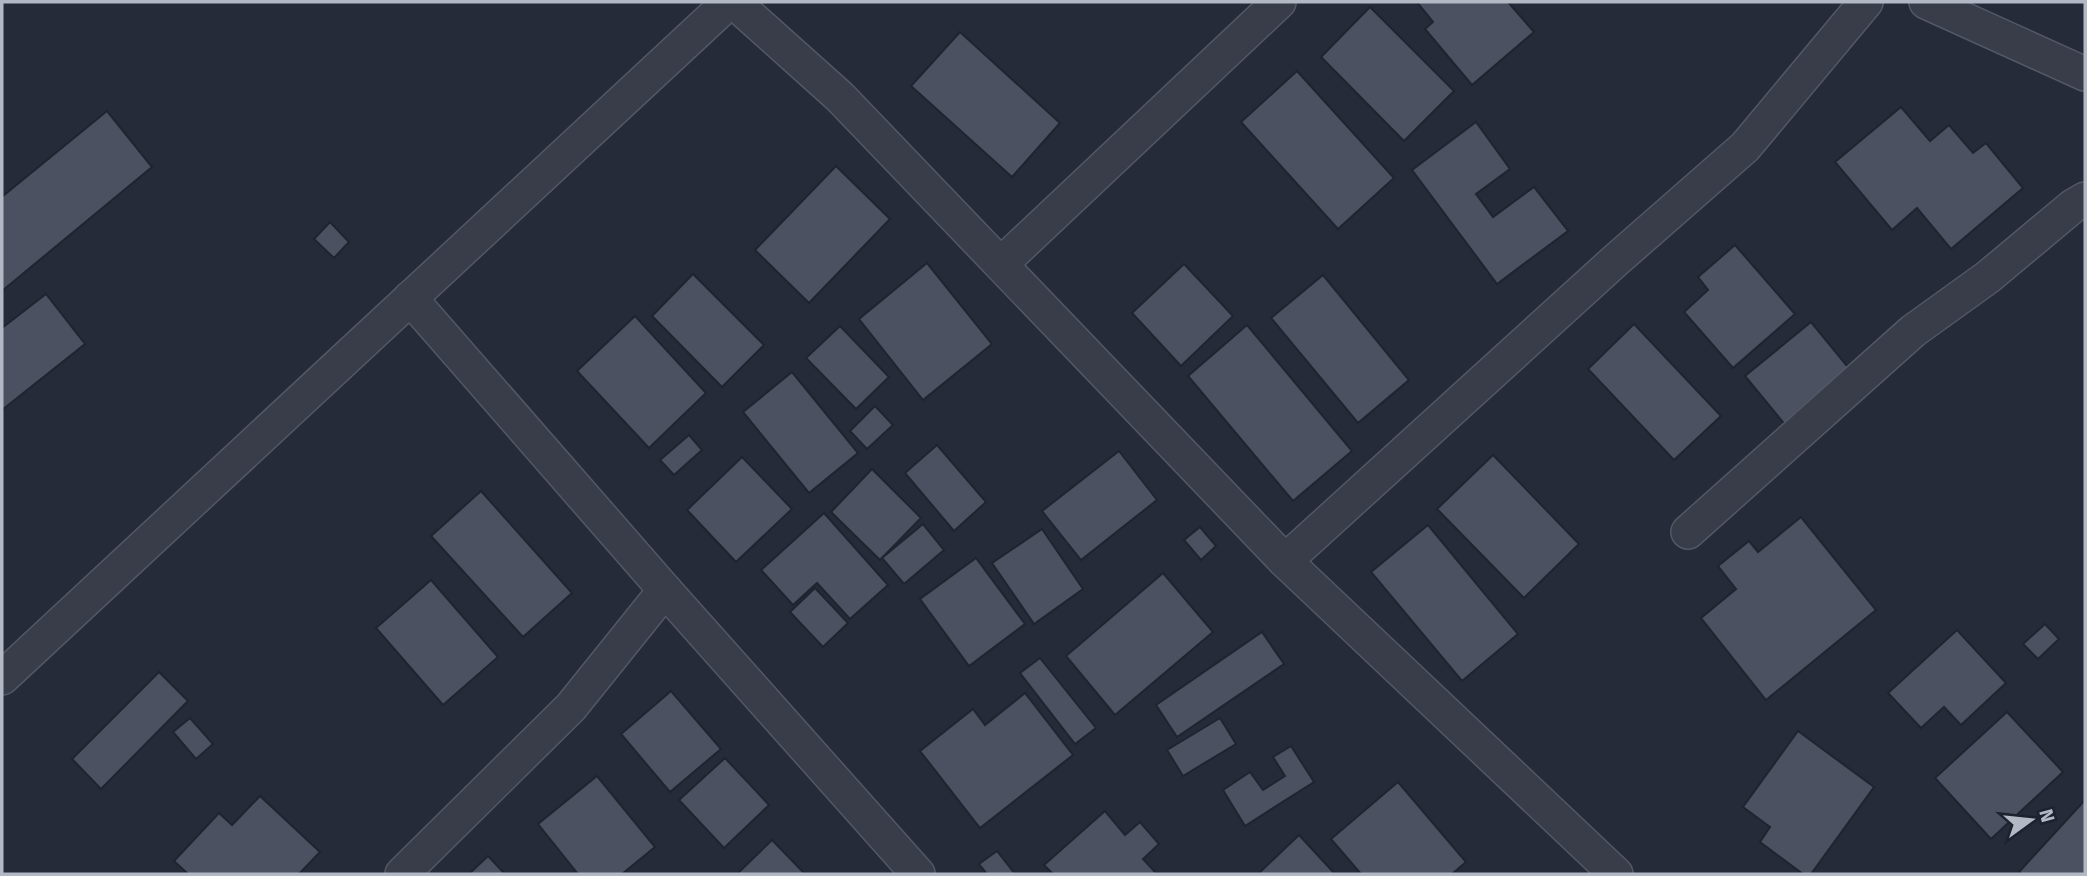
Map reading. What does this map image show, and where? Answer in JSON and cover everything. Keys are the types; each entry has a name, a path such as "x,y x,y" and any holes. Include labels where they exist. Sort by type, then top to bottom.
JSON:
{"street":[{"path":"2,678 729,2"},
{"path":"734,2 840,97 1285,561 1616,874"},
{"path":"1001,264 1279,2"},
{"path":"1285,561 1616,260 1745,147 1866,2"},
{"path":"1926,2 2085,74"},
{"path":"1688,532 1913,331 1988,277 2085,199"},
{"path":"410,298 664,590 918,874"},
{"path":"402,874 571,707 664,590"}],"building":[{"path":"1417,2 1508,2 1534,32 1472,85 1425,29 1433,22"},
{"path":"1370,7 1454,91 1404,141 1321,57"},
{"path":"960,32 1060,123 1012,177 911,86"},
{"path":"1297,71 1394,178 1338,229 1241,122"},
{"path":"1901,107 1930,141 1949,125 1973,153 1986,143 2023,188 1951,249 1917,208 1892,230 1835,162"},
{"path":"107,111 152,167 2,291 2,194 3,196"},
{"path":"1476,122 1510,169 1476,194 1493,217 1534,187 1568,231 1497,284 1412,170"},
{"path":"836,166 890,219 809,303 755,250"},
{"path":"330,222 349,242 334,258 314,239"},
{"path":"1735,245 1795,314 1733,368 1684,312 1708,290 1698,277"},
{"path":"927,263 992,344 923,400 859,319"},
{"path":"1184,264 1233,316 1181,366 1132,313"},
{"path":"693,274 764,345 722,387 652,316"},
{"path":"1323,275 1409,380 1358,423 1271,318"},
{"path":"46,294 85,344 2,410 2,328"},
{"path":"635,316 706,393 649,448 577,371"},
{"path":"1811,322 1852,372 1786,426 1745,376"},
{"path":"1634,324 1721,416 1674,460 1588,369"},
{"path":"1247,325 1352,451 1293,501 1188,376"},
{"path":"840,326 889,377 856,409 806,358"},
{"path":"792,372 858,453 809,493 743,412"},
{"path":"875,406 893,425 867,449 850,431"},
{"path":"689,435 702,450 674,475 660,460"},
{"path":"937,445 986,502 954,531 905,473"},
{"path":"1119,451 1157,500 1081,560 1042,511"},
{"path":"1493,455 1579,544 1524,598 1437,509"},
{"path":"742,457 792,509 736,562 687,510"},
{"path":"872,469 921,518 880,560 831,512"},
{"path":"481,491 572,593 523,637 431,536"},
{"path":"824,513 888,585 850,619 817,583 793,605 761,570"},
{"path":"1801,517 1876,610 1766,700 1701,618 1736,589 1718,566 1749,541 1758,552"},
{"path":"923,524 944,550 904,584 882,558"},
{"path":"1428,525 1518,634 1462,681 1371,572"},
{"path":"1200,527 1216,546 1201,560 1184,540"},
{"path":"1042,529 1083,589 1034,624 992,563"},
{"path":"976,558 1025,624 969,666 920,599"},
{"path":"1163,573 1213,632 1115,715 1066,656"},
{"path":"431,580 498,657 443,705 376,628"},
{"path":"815,588 848,623 823,647 790,612"},
{"path":"2045,624 2059,639 2038,659 2023,644"},
{"path":"1957,630 2006,683 1961,725 1944,707 1921,728 1888,693"},
{"path":"1262,632 1284,664 1177,737 1156,705"},
{"path":"1040,658 1096,728 1075,744 1020,673"},
{"path":"159,672 188,701 101,789 72,759"},
{"path":"671,691 721,749 670,792 621,734"},
{"path":"1025,693 1073,755 980,828 920,751 973,709 985,725"},
{"path":"2007,712 2063,772 1991,839 1935,778"},
{"path":"190,718 213,744 196,759 173,732"},
{"path":"1220,718 1236,744 1183,776 1167,750"},
{"path":"1798,731 1874,787 1811,874 1803,874 1760,842 1770,827 1743,807"},
{"path":"1291,746 1314,782 1245,826 1223,790 1250,772 1263,790 1285,776 1273,757"},
{"path":"725,758 769,805 724,848 679,800"},
{"path":"597,776 655,847 622,874 578,874 538,824"},
{"path":"1398,782 1466,862 1452,874 1361,874 1331,839"},
{"path":"260,796 320,852 299,874 188,874 174,861 219,813 232,825"},
{"path":"2085,800 2085,874 2021,874 2019,872"},
{"path":"1105,811 1125,835 1140,822 1159,844 1143,859 1157,874 1053,874 1044,865"},
{"path":"1299,835 1335,874 1258,874"},
{"path":"772,840 805,874 737,874"},
{"path":"997,851 1015,874 987,874 979,864"},
{"path":"488,856 505,874 469,874"}]}
